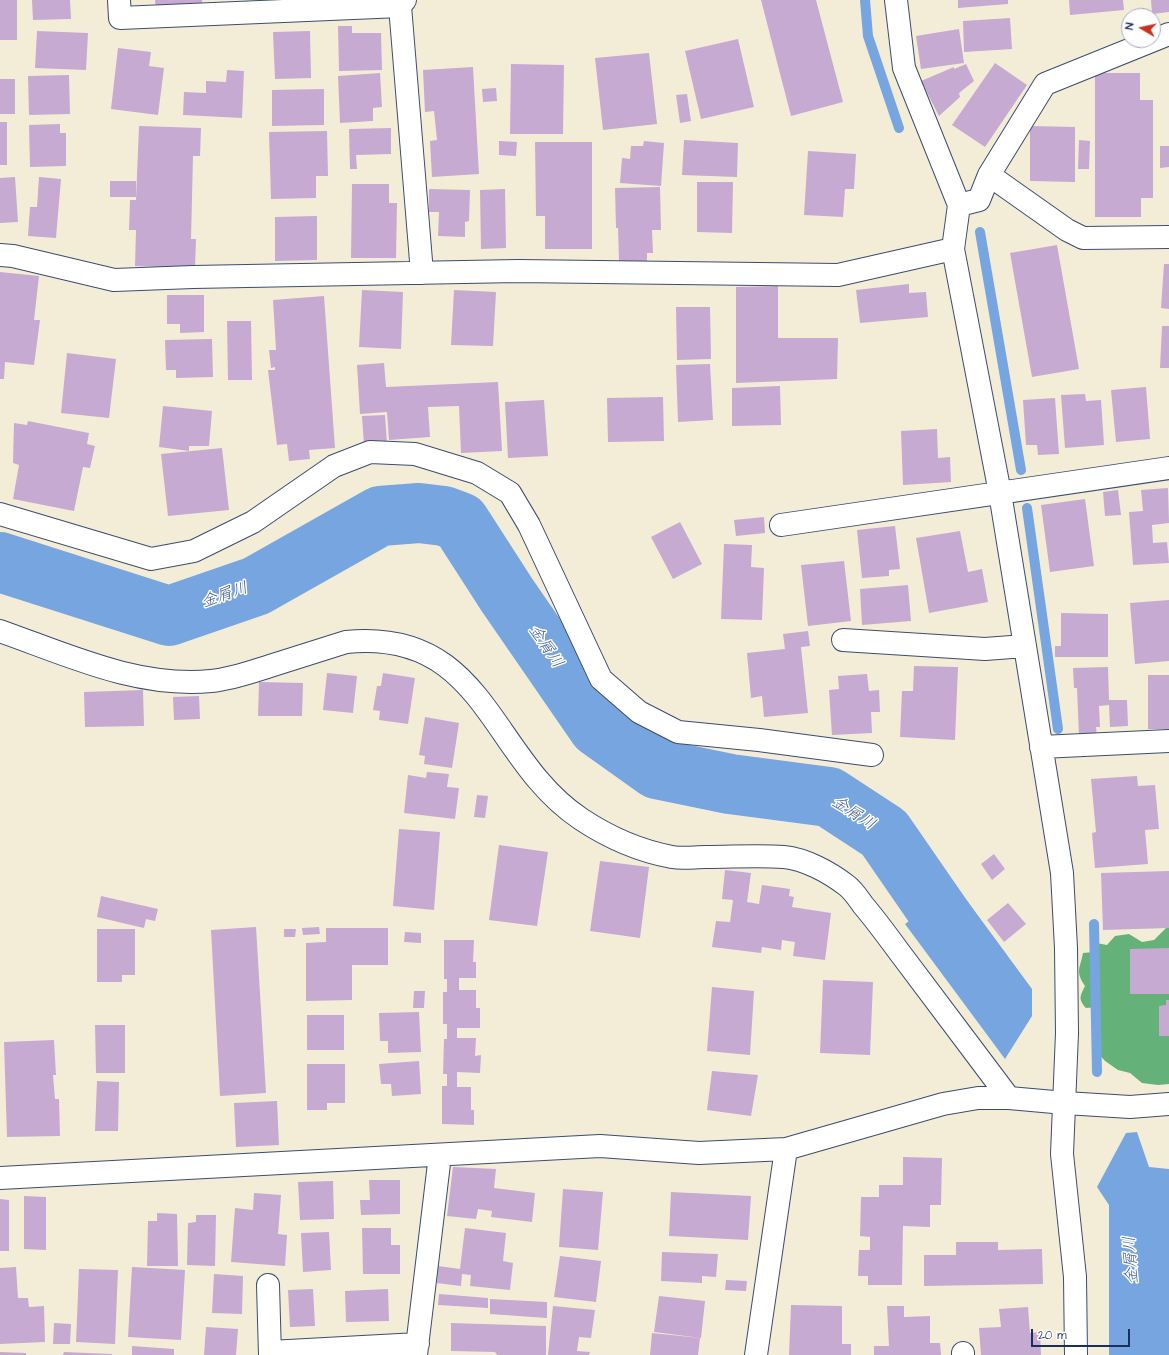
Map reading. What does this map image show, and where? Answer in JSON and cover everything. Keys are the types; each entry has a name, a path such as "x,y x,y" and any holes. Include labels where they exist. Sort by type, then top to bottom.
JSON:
{"street":[{"path":"119,0 120,18 402,3 422,273"},
{"path":"896,0 904,68 960,205 953,248 1000,493 1062,873 1066,948 1067,1033 1062,1154 1075,1277 1076,1355"},
{"path":"960,205 979,200 989,176 1045,84 1169,34"},
{"path":"989,176 1067,230 1083,238 1169,237"},
{"path":"0,255 13,256 114,280 193,277 526,271 838,275 953,248"},
{"path":"0,514 151,559 194,551 252,522 334,466 370,452 415,454 477,473 510,493 530,525 601,679 639,712 678,732 760,740 872,756"},
{"path":"781,524 1169,468"},
{"path":"0,631 109,669 131,675 165,681 212,681 234,678 346,642 364,640 393,643 426,654 448,667 464,681 479,698 542,786 562,805 580,819 600,831 647,851 674,857 785,857 809,863 848,886 1009,1098"},
{"path":"843,640 985,649 1025,646"},
{"path":"1041,747 1169,741"},
{"path":"0,1178 600,1146 698,1153 786,1149 943,1104 978,1098 1009,1098 1065,1103 1130,1106 1169,1104"},
{"path":"756,1355 786,1149"},
{"path":"268,1285 270,1354 417,1349 440,1155"}],"green space":[{"path":"1166,928 1169,928 1169,1084 1158,1085 1142,1083 1130,1073 1118,1070 1105,1061 1097,1052 1097,1028 1100,1024 1097,1016 1098,1007 1086,1008 1082,1002 1081,995 1085,986 1080,977 1079,970 1083,953 1094,952 1096,943 1107,945 1115,936 1129,934 1142,942 1154,940"}],"water":[{"path":"957,887 1032,989 1032,1016 1005,1059 905,924"},
{"path":"1137,1132 1149,1167 1169,1169 1169,1355 1109,1355 1109,1205 1097,1187 1126,1133"}],"building":[{"path":"0,0 17,0 17,40 0,40"},
{"path":"32,0 70,0 71,19 33,20"},
{"path":"155,0 202,0 203,9 156,13"},
{"path":"761,0 816,0 843,102 791,116"},
{"path":"958,0 1008,0 1008,4 958,8"},
{"path":"1069,0 1123,0 1124,8 1121,8 1121,10 1070,15"},
{"path":"1151,0 1169,0 1169,12 1161,13 1161,8 1152,8"},
{"path":"1010,18 1012,49 964,52 963,21"},
{"path":"338,26 352,26 352,33 381,33 382,70 339,71"},
{"path":"959,29 964,63 921,69 916,36"},
{"path":"37,31 88,33 86,70 35,68"},
{"path":"310,31 311,78 275,79 273,32"},
{"path":"738,39 754,107 701,119 685,51"},
{"path":"118,48 151,52 149,66 164,68 158,115 111,109"},
{"path":"649,53 657,124 603,130 595,58"},
{"path":"995,63 1027,85 985,147 952,125"},
{"path":"511,64 564,65 563,134 510,134"},
{"path":"966,64 974,81 959,93 960,97 939,116 921,81 954,67 954,69"},
{"path":"473,67 479,174 432,177 430,141 437,140 434,111 425,112 423,70"},
{"path":"227,70 244,71 242,118 183,115 184,92 206,93 206,81 226,82"},
{"path":"380,73 382,107 373,108 373,121 340,123 338,76"},
{"path":"1095,73 1140,73 1140,100 1153,100 1153,198 1141,198 1141,217 1095,217"},
{"path":"69,75 70,114 29,115 28,76"},
{"path":"0,79 15,79 15,114 0,114"},
{"path":"496,88 497,101 483,102 482,89"},
{"path":"324,89 324,125 272,126 272,90"},
{"path":"687,94 691,121 680,123 676,95"},
{"path":"0,122 7,122 7,165 0,165"},
{"path":"60,124 60,133 66,133 66,166 30,167 29,125"},
{"path":"139,126 201,128 200,156 193,156 191,239 196,239 195,268 135,266 136,230 129,230 130,200 136,200"},
{"path":"1030,126 1075,127 1075,182 1030,181"},
{"path":"391,128 391,154 356,155 357,169 350,169 349,129"},
{"path":"327,131 328,176 316,176 316,198 271,199 269,132"},
{"path":"684,140 738,143 737,177 682,175"},
{"path":"1079,140 1090,141 1089,169 1078,169"},
{"path":"499,141 517,142 516,156 499,155"},
{"path":"644,141 664,143 661,186 620,183 622,158 630,159 631,146 643,146"},
{"path":"535,142 592,142 592,249 545,249 545,216 536,216"},
{"path":"1160,146 1169,146 1169,167 1160,168"},
{"path":"808,151 856,154 854,189 845,189 843,217 804,215"},
{"path":"15,177 18,222 0,223 0,178"},
{"path":"39,177 61,179 56,238 28,236 30,207 37,207"},
{"path":"110,181 136,181 136,197 110,197"},
{"path":"697,182 733,182 732,233 697,232"},
{"path":"352,184 389,184 389,203 397,203 396,258 351,258"},
{"path":"660,187 661,230 652,230 653,253 647,253 647,262 619,262 615,188"},
{"path":"429,189 470,190 469,221 465,222 465,237 438,236 439,212 429,212"},
{"path":"505,189 506,248 481,249 480,190"},
{"path":"317,216 317,260 275,261 275,217"},
{"path":"1057,245 1079,369 1032,377 1010,253"},
{"path":"1164,264 1169,264 1169,309 1161,308"},
{"path":"0,272 39,276 34,320 40,320 34,365 5,362 4,379 0,379"},
{"path":"909,284 909,293 926,292 928,317 860,323 856,290"},
{"path":"778,286 778,338 838,338 837,379 736,383 736,287"},
{"path":"362,290 403,292 401,349 359,347"},
{"path":"454,290 496,292 493,346 451,345"},
{"path":"167,295 204,295 204,332 180,333 180,324 167,324"},
{"path":"324,296 335,448 309,450 310,459 289,461 287,444 277,445 268,370 275,370 275,367 271,368 269,350 276,350 273,300"},
{"path":"676,307 710,307 711,359 677,360"},
{"path":"227,321 251,321 252,380 228,380"},
{"path":"1162,326 1169,326 1169,368 1160,368"},
{"path":"212,339 213,377 176,378 176,370 166,370 165,340"},
{"path":"67,353 116,359 109,418 61,413"},
{"path":"384,363 386,387 498,382 502,451 461,453 459,406 428,407 430,437 389,440 387,412 360,414 357,365"},
{"path":"710,364 713,420 678,422 676,365"},
{"path":"780,386 781,425 732,426 732,388"},
{"path":"1146,387 1150,439 1116,442 1111,390"},
{"path":"1085,394 1086,401 1101,400 1104,445 1065,448 1061,395"},
{"path":"663,397 664,441 608,442 607,398"},
{"path":"1055,398 1059,454 1038,455 1037,445 1026,445 1023,400"},
{"path":"544,400 548,456 508,458 505,402"},
{"path":"163,406 212,411 209,446 189,446 189,451 159,447"},
{"path":"385,415 387,444 364,445 362,416"},
{"path":"28,421 89,433 87,444 95,446 90,468 83,467 74,511 13,499 19,465 13,463 14,423 27,425"},
{"path":"937,429 938,458 950,457 951,482 903,485 901,431"},
{"path":"222,448 229,510 168,516 161,454"},
{"path":"1168,488 1169,523 1152,525 1153,543 1167,542 1169,563 1133,565 1129,512 1143,511 1141,490"},
{"path":"1118,490 1121,515 1105,516 1103,492"},
{"path":"1085,499 1094,566 1050,572 1041,505"},
{"path":"764,517 765,533 736,536 734,520"},
{"path":"680,522 702,564 673,579 651,537"},
{"path":"895,526 900,569 889,570 889,576 862,578 857,530"},
{"path":"960,531 968,572 982,569 988,602 929,613 916,538"},
{"path":"724,544 752,545 751,567 764,568 762,620 721,619"},
{"path":"844,561 851,621 808,626 801,565"},
{"path":"908,585 911,621 862,625 860,589"},
{"path":"1169,600 1169,661 1135,664 1130,603"},
{"path":"1061,613 1108,614 1108,657 1055,657 1055,646 1061,646"},
{"path":"808,631 810,646 801,647 808,713 764,717 762,696 751,698 747,653 785,649 783,634"},
{"path":"914,666 958,667 955,740 900,737 902,691 913,691"},
{"path":"1108,667 1109,700 1127,700 1128,726 1110,727 1109,705 1099,706 1100,727 1096,727 1097,736 1079,736 1077,688 1074,688 1073,668"},
{"path":"327,673 357,676 353,713 323,710"},
{"path":"383,673 415,678 408,724 379,720 380,711 373,710 377,686 381,686"},
{"path":"867,674 869,691 879,690 880,712 871,712 872,733 832,735 829,690 839,689 838,676"},
{"path":"1148,675 1169,675 1169,729 1148,729"},
{"path":"259,682 303,683 302,716 258,716"},
{"path":"143,690 144,726 85,727 84,692"},
{"path":"199,696 200,719 174,720 173,697"},
{"path":"425,717 459,723 452,768 424,764 425,756 419,755"},
{"path":"427,772 449,774 447,787 459,788 455,819 404,813 408,775 426,778"},
{"path":"1137,776 1138,786 1155,785 1159,829 1145,830 1148,864 1095,868 1092,833 1096,832 1091,779"},
{"path":"477,795 488,796 485,818 474,817"},
{"path":"399,829 440,832 434,910 393,906"},
{"path":"499,845 548,852 537,926 489,920"},
{"path":"994,854 1005,869 992,880 981,864"},
{"path":"600,861 649,867 640,938 590,931"},
{"path":"725,870 751,873 747,902 759,904 762,885 790,889 789,896 794,897 792,907 831,913 825,960 793,956 795,942 782,940 781,950 762,947 761,953 712,947 716,921 730,922 733,900 722,899"},
{"path":"1169,871 1169,928 1103,930 1101,873"},
{"path":"101,896 158,909 155,921 146,919 144,928 97,917"},
{"path":"1008,903 1026,924 1004,942 987,920"},
{"path":"256,927 266,1093 220,1096 211,930"},
{"path":"319,927 320,934 303,935 302,928"},
{"path":"326,928 388,928 388,965 352,965 352,1000 306,1001 306,943 326,942"},
{"path":"97,929 135,929 135,975 122,975 122,982 97,982"},
{"path":"284,929 296,929 295,937 284,937"},
{"path":"405,932 421,933 421,943 404,942"},
{"path":"444,940 474,940 473,962 476,962 476,978 459,978 459,990 476,990 476,1008 480,1008 480,1028 457,1028 457,1038 476,1038 475,1056 481,1055 480,1073 457,1072 457,1087 471,1087 471,1110 474,1110 474,1125 442,1124 442,1086 447,1086 447,1074 443,1074 444,1039 447,1039 447,1024 443,1024 443,992 447,992 447,979 444,979"},
{"path":"1169,948 1169,994 1130,994 1130,949"},
{"path":"823,980 873,982 870,1055 820,1053"},
{"path":"712,987 754,991 750,1055 707,1051"},
{"path":"414,991 425,991 424,1008 413,1008"},
{"path":"1166,1000 1169,1000 1169,1036 1159,1036 1159,1006 1166,1005"},
{"path":"419,1012 421,1052 388,1053 388,1041 380,1041 379,1013"},
{"path":"307,1015 344,1015 344,1050 307,1050"},
{"path":"95,1025 125,1025 125,1073 96,1073"},
{"path":"54,1040 56,1075 53,1075 55,1099 59,1099 60,1136 7,1137 4,1042"},
{"path":"419,1061 421,1094 392,1096 391,1084 381,1084 379,1064"},
{"path":"307,1064 345,1064 345,1103 327,1103 327,1110 307,1110"},
{"path":"712,1071 758,1075 751,1116 707,1110"},
{"path":"97,1081 119,1082 118,1131 95,1131"},
{"path":"277,1101 279,1145 236,1147 234,1103"},
{"path":"903,1157 942,1158 941,1205 930,1205 930,1227 903,1226 902,1285 868,1285 868,1276 858,1276 859,1250 870,1250 870,1237 860,1236 861,1197 879,1197 879,1185 903,1185"},
{"path":"453,1167 496,1169 494,1188 535,1193 532,1222 491,1217 492,1211 478,1209 476,1219 447,1216"},
{"path":"369,1180 400,1180 400,1214 361,1215 360,1200 370,1200"},
{"path":"333,1181 334,1219 300,1220 298,1182"},
{"path":"563,1189 603,1192 598,1250 559,1247"},
{"path":"671,1192 751,1196 748,1240 669,1236"},
{"path":"254,1193 281,1195 278,1234 287,1235 285,1266 231,1262 235,1208 253,1210"},
{"path":"24,1196 46,1197 46,1250 24,1249"},
{"path":"0,1199 9,1200 9,1251 0,1251"},
{"path":"157,1213 177,1214 178,1266 147,1266 148,1221 157,1221"},
{"path":"196,1215 216,1215 215,1266 187,1265 188,1223 196,1222"},
{"path":"362,1228 391,1228 391,1245 400,1245 400,1274 363,1274"},
{"path":"465,1228 506,1233 503,1261 513,1263 510,1290 470,1286 471,1275 462,1274 461,1286 437,1283 438,1266 460,1269"},
{"path":"329,1232 331,1270 303,1272 301,1233"},
{"path":"956,1242 998,1242 998,1250 1042,1249 1043,1284 924,1286 924,1255 956,1255"},
{"path":"662,1252 718,1254 716,1277 702,1276 702,1283 661,1281"},
{"path":"560,1256 601,1261 596,1302 554,1297"},
{"path":"16,1267 18,1298 28,1298 29,1307 44,1306 45,1342 0,1344 0,1268"},
{"path":"132,1267 185,1270 181,1340 128,1337"},
{"path":"79,1269 118,1270 115,1344 76,1342"},
{"path":"214,1274 243,1276 242,1314 212,1313"},
{"path":"726,1280 747,1281 746,1291 725,1290"},
{"path":"313,1289 315,1326 290,1327 288,1290"},
{"path":"388,1289 389,1321 346,1322 345,1291"},
{"path":"439,1294 488,1298 488,1308 438,1305"},
{"path":"659,1296 705,1301 701,1338 654,1332"},
{"path":"490,1299 547,1302 547,1318 490,1314"},
{"path":"791,1305 842,1306 842,1344 851,1344 851,1355 789,1355"},
{"path":"553,1306 595,1310 591,1338 579,1337 577,1351 590,1352 589,1355 548,1355"},
{"path":"887,1306 904,1306 904,1317 930,1316 930,1343 940,1343 941,1355 874,1355 874,1346 889,1346"},
{"path":"1028,1307 1030,1333 1040,1332 1041,1355 981,1355 979,1328 1001,1327 999,1309"},
{"path":"54,1323 71,1324 70,1344 53,1344"},
{"path":"451,1323 546,1326 546,1355 497,1355 495,1352 451,1351"},
{"path":"206,1327 238,1329 236,1355 204,1355"},
{"path":"652,1333 700,1338 698,1355 650,1355"},
{"path":"132,1346 174,1349 174,1355 132,1355"},
{"path":"0,1352 26,1353 26,1355 0,1355"},
{"path":"64,1352 112,1354 112,1355 63,1355"}],"waterway":[{"path":"865,0 868,36 899,128"},
{"path":"980,232 1021,470"},
{"path":"1027,508 1058,729"},
{"name":"金屑川","path":"0,562 169,616 256,586 380,516 419,513 444,516 460,522 507,595 598,727 657,769 730,784 829,797 884,833 955,936 982,972"},
{"path":"1094,924 1097,1072"}]}
